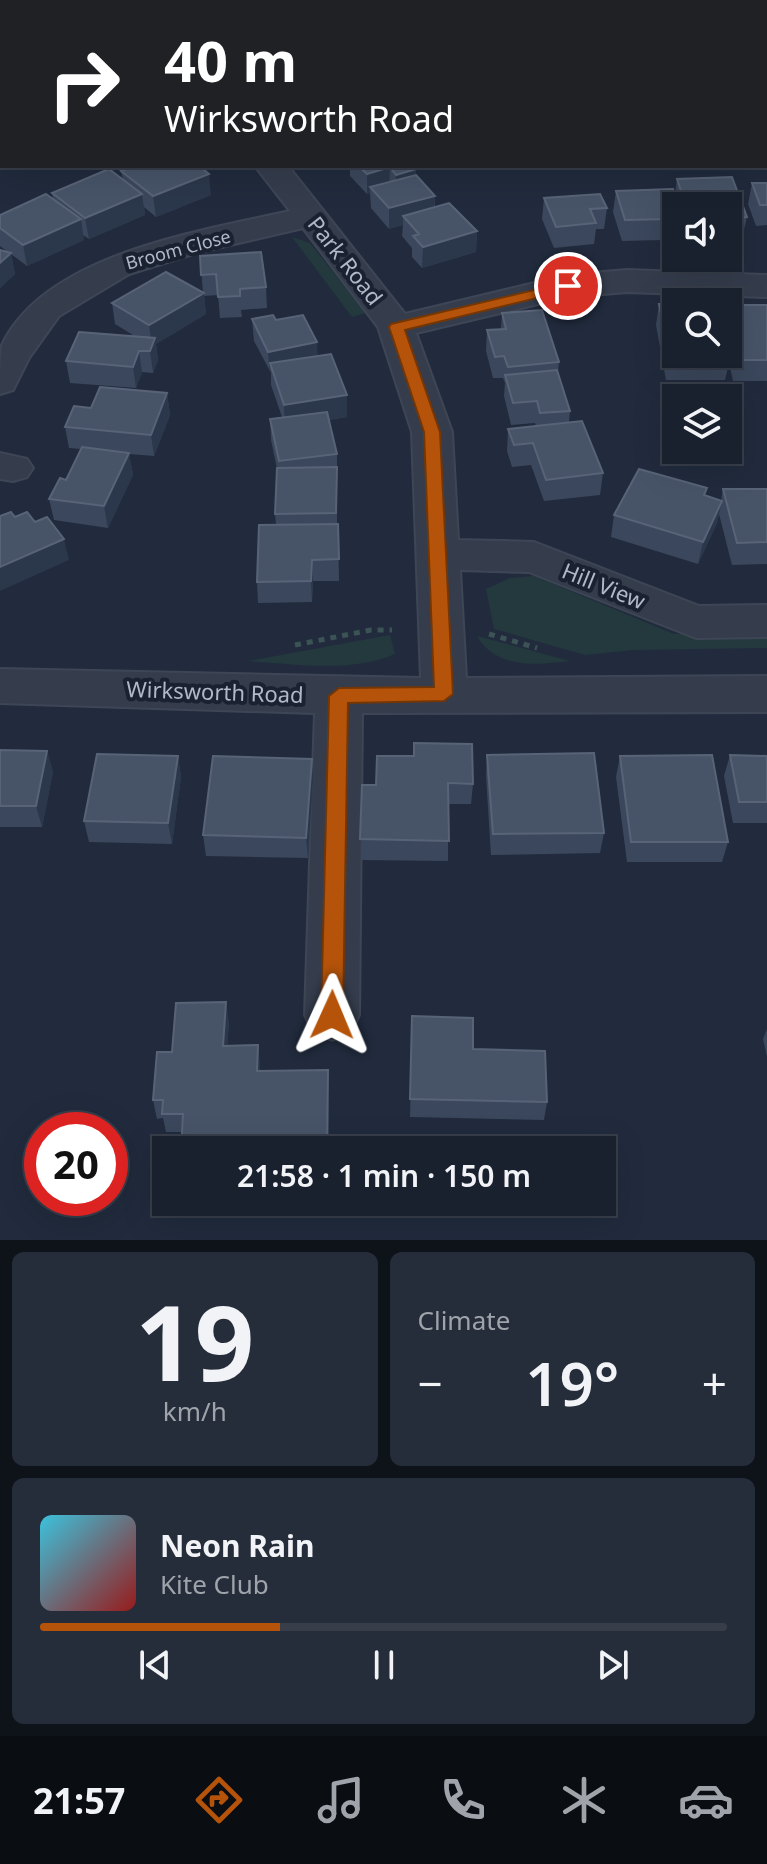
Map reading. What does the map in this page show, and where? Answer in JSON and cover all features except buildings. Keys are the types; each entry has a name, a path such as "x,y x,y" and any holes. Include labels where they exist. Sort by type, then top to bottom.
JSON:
{"street":[{"name":"Park Road","path":"273,168 396,327 432,432 444,694"},
{"name":"Broom Close","path":"0,382 11,358 46,308 117,267 186,245 311,216"},
{"path":"396,327 568,286 627,281 767,286"},
{"name":"Hill View","path":"439,554 534,557 696,622 767,621"},
{"name":"Wirksworth Road","path":"0,686 339,696 767,694"},
{"path":"332,1015 339,696"}],"green space":[{"path":"292,237 310,243 366,313 352,317"},
{"path":"534,576 674,634 767,633 767,648 633,650 585,655 494,629 486,589 510,578"},
{"path":"390,635 395,654 360,664 323,666 248,661"},
{"path":"477,636 570,661 531,664 506,659 485,647"}],"route":[{"path":"332,1015 339,696 444,694 432,432 396,327 568,286"}]}
